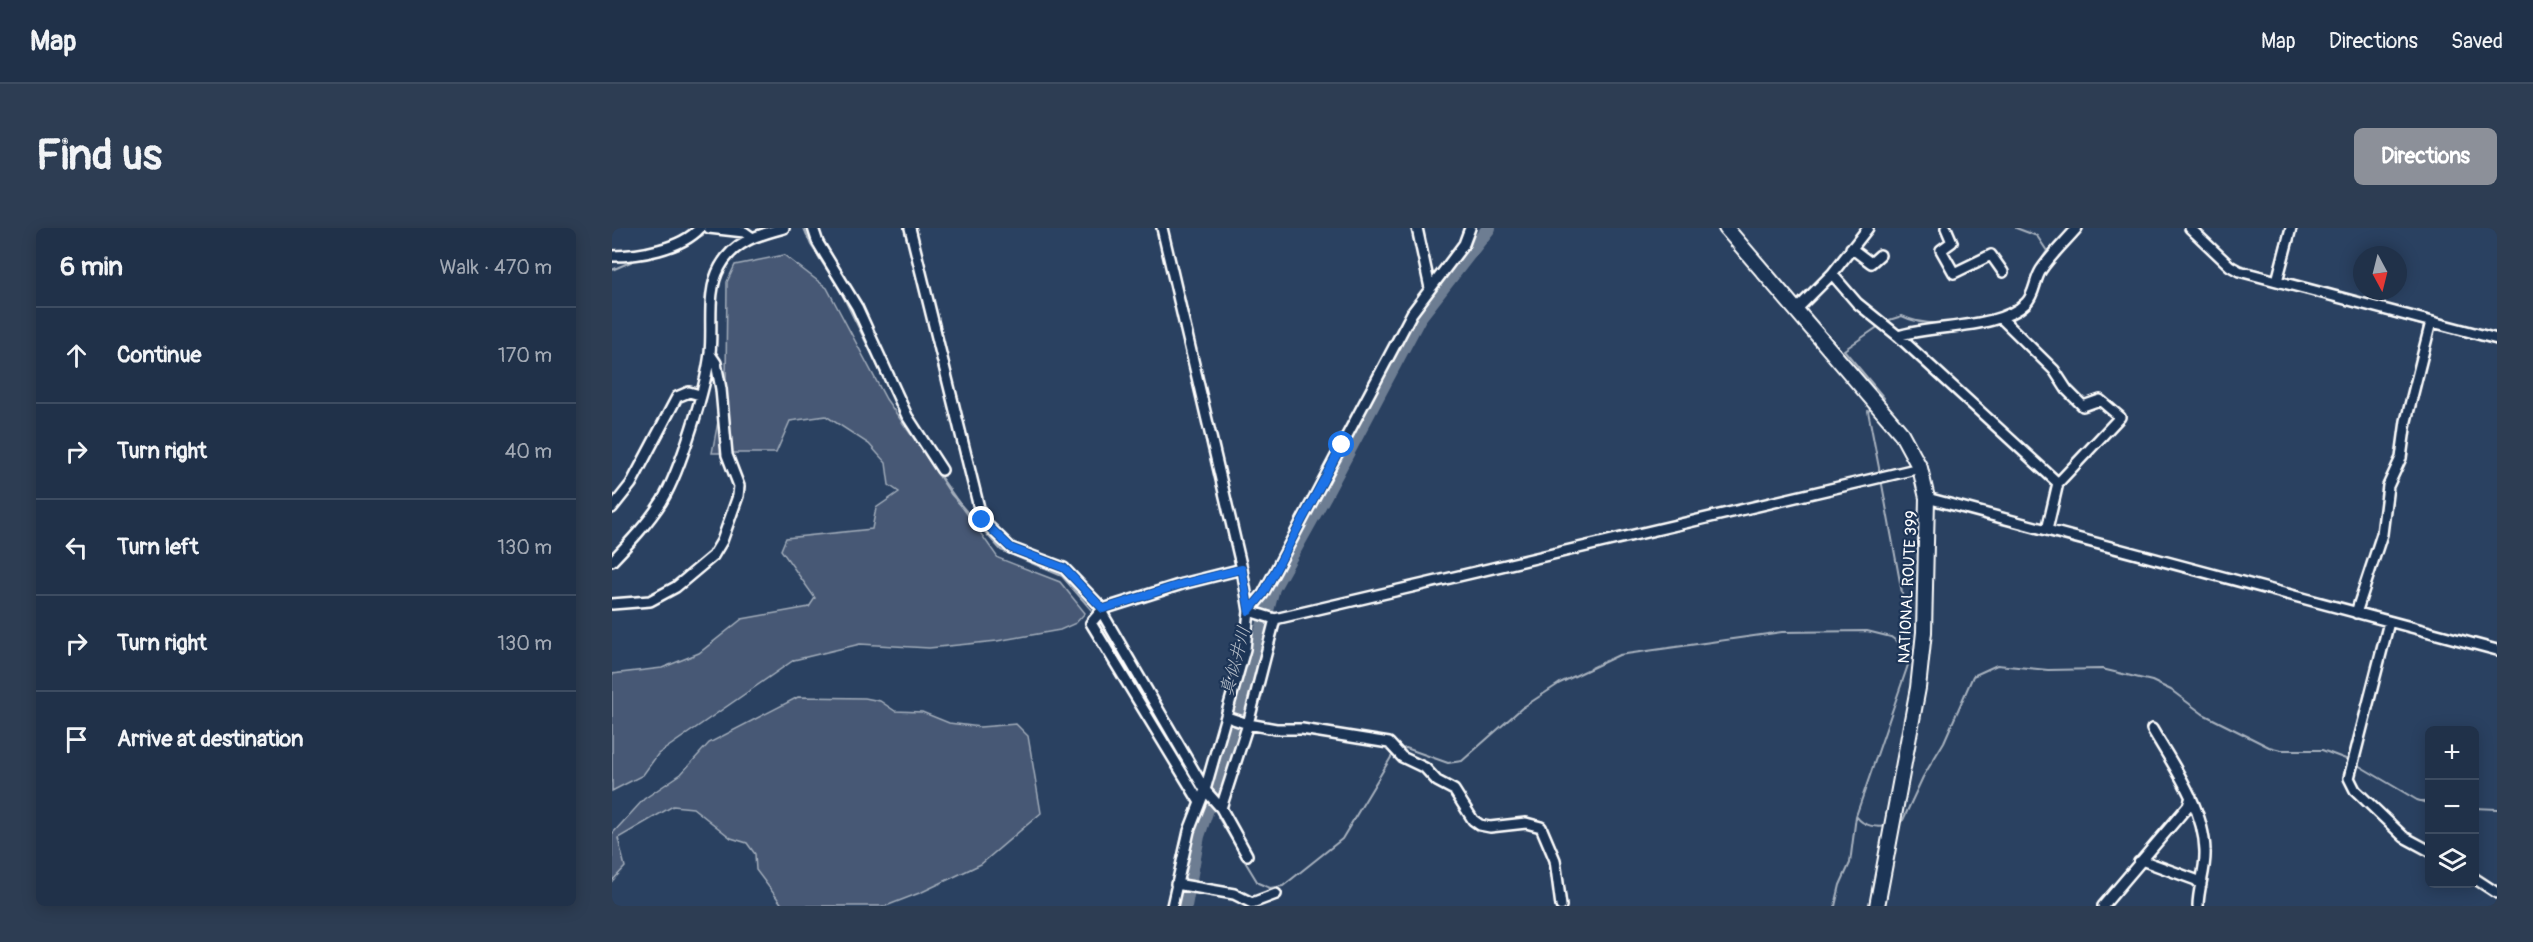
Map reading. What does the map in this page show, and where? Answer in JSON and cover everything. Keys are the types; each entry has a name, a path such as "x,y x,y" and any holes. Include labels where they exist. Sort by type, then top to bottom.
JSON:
{"highway":[{"name":"NATIONAL ROUTE 399","path":"1726,228 1901,434 1920,468 1927,498 1924,620 1918,688 1877,906"}],"street":[{"path":"612,256 635,254 679,242 700,228"},
{"path":"709,228 744,232 751,237"},
{"path":"612,561 649,520 663,499 700,395 710,354 714,281 726,258 751,237 784,228"},
{"path":"813,228 818,243 857,307 907,416 942,470"},
{"path":"910,228 979,516 1011,548 1064,568 1099,614 1206,791 1220,807 1247,855"},
{"path":"1162,228 1251,612 1245,649 1228,718 1206,791 1199,801 1172,906"},
{"path":"1417,228 1430,288"},
{"path":"1251,612 1263,594 1412,313 1464,244 1470,228"},
{"path":"1796,310 1832,274 1868,228"},
{"path":"1946,228 1952,242 1941,250 1954,273 1991,255 2003,272"},
{"path":"1898,336 1926,328 2001,318 2027,303 2041,270 2077,228"},
{"path":"2190,228 2233,269 2430,326 2497,339"},
{"path":"2277,281 2291,228"},
{"path":"1851,248 1870,263 1880,255"},
{"path":"1832,274 1857,303 1898,336 2058,483"},
{"path":"2001,318 2054,370 2067,390 2083,406 2100,400 2120,417 2058,483 2047,530"},
{"path":"2356,613 2382,534 2388,486 2401,458 2406,421 2430,326"},
{"path":"612,604 650,601 676,587 713,556 722,541 738,496 739,486 727,455 723,399 716,363 710,354"},
{"path":"612,508 631,484 677,397 689,393 700,395"},
{"path":"1251,612 1273,619 1920,468"},
{"path":"1927,498 2497,650"},
{"path":"1199,801 1091,623 1099,614 1182,584 1242,569"},
{"path":"1220,807 1246,723 1273,619"},
{"path":"2389,622 2349,778 2355,790 2404,837 2425,848"},
{"path":"1228,718 1276,729 1302,729 1396,750 1425,768 1437,781 1454,790 1473,820 1480,825 1526,823 1541,827 1555,860 1561,906"},
{"path":"2152,729 2191,797 2204,841 2198,906"},
{"path":"2103,906 2188,806 2191,797"},
{"path":"2139,862 2144,861 2196,880 2201,885"},
{"path":"2479,881 2497,893"},
{"path":"1178,885 1234,894 1252,903 1276,894"}],"shaded area":[{"path":"784,255 827,288 886,399 998,558 1060,582 1085,613 1076,623 1060,630 997,641 929,648 860,644 794,660 658,754 643,775 612,791 612,674 662,668 699,653 742,619 809,607 815,598 781,550 786,538 872,529 876,508 899,492 889,485 886,463 869,444 826,416 790,421 776,453 712,453 726,380 727,282 735,265"},
{"path":"798,697 865,698 880,701 895,711 922,712 949,723 980,727 1016,724 1028,736 1041,813 981,864 886,906 783,906 756,870 755,854 747,843 731,838 693,808 673,806 618,838 625,867 612,881 612,834 644,799 681,774 709,743"}],"waterway":[{"path":"804,228 811,245 840,290 911,433 951,494 1001,550 1062,576 1095,614"},
{"name":"真似井川","path":"1185,906 1198,836 1243,702 1273,588 1419,318 1489,228"},
{"path":"2016,228 2037,236 2047,251 2036,268 2024,298"},
{"path":"2273,276 2285,228"},
{"path":"674,249 703,235"},
{"path":"612,270 642,257"},
{"path":"2271,284 2428,327"},
{"path":"1886,321 1902,316 1924,323 1947,323 1994,315"},
{"path":"1879,326 1844,350 1884,398 1882,400"},
{"path":"2433,328 2497,345"},
{"path":"1872,409 1868,411 1880,473"},
{"path":"1881,479 1905,609"},
{"path":"1098,619 1159,719"},
{"path":"1398,750 1406,748 1448,763 1462,761 1522,708 1560,683 1619,655 1782,632 1867,631 1891,637 1905,651 1908,665 1856,816 1850,863 1840,885 1835,906"},
{"path":"1898,824 1903,820 1923,777 1944,742 1973,676 1997,665 2048,670 2102,669 2152,681 2171,690 2203,714 2269,747 2281,750 2322,750 2351,761"},
{"path":"1218,817 1258,883 1270,888 1283,886 1342,839 1393,754"},
{"path":"2356,764 2425,802"},
{"path":"2479,808 2497,809"},
{"path":"1857,817 1870,826 1887,826"}],"route":[{"path":"982,520 1011,548 1064,568 1086,588 1103,609 1182,584 1242,569 1249,611 1258,602 1280,564 1342,445"}]}
